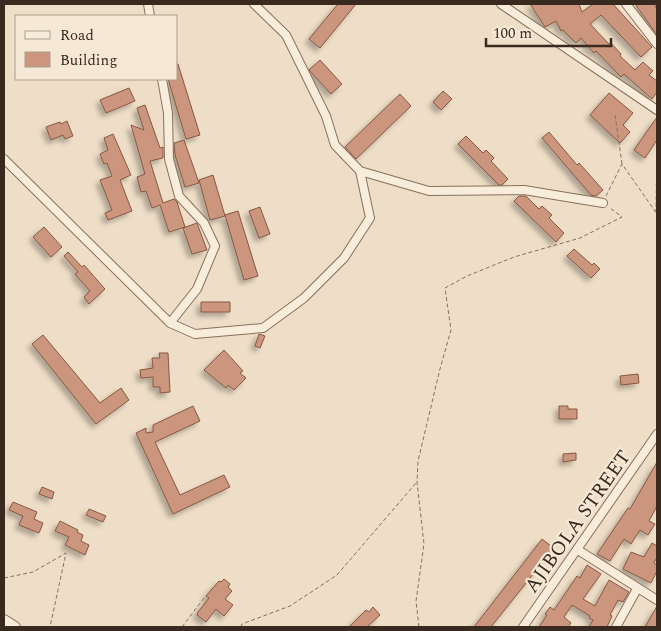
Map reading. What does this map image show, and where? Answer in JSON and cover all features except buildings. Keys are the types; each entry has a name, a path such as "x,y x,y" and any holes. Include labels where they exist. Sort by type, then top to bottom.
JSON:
{"street":[{"path":"254,4 286,35 326,116 335,145 360,171 429,191 524,190 603,203"},
{"path":"501,4 657,110"},
{"path":"626,4 657,44"},
{"path":"162,80 168,113 169,159 179,196 204,223 215,246 197,289 170,323"},
{"path":"4,159 170,323 195,334 263,328 304,298 344,258 370,218 360,171"},
{"name":"AJIBOLA STREET","path":"523,627 657,434"},
{"path":"578,550 657,600"},
{"path":"616,627 637,589"},
{"path":"4,620 15,627"}],"path":[{"path":"615,115 622,164 657,213"},
{"path":"657,144 657,213"},
{"path":"420,627 416,601 424,544 417,482 418,461 451,330 445,288 467,276 514,257 580,238 622,216 603,203 622,164"},
{"path":"241,627 242,624 290,606 337,575 417,482"},
{"path":"4,578 33,572 66,553 50,627"},
{"path":"182,627 204,598"}]}
